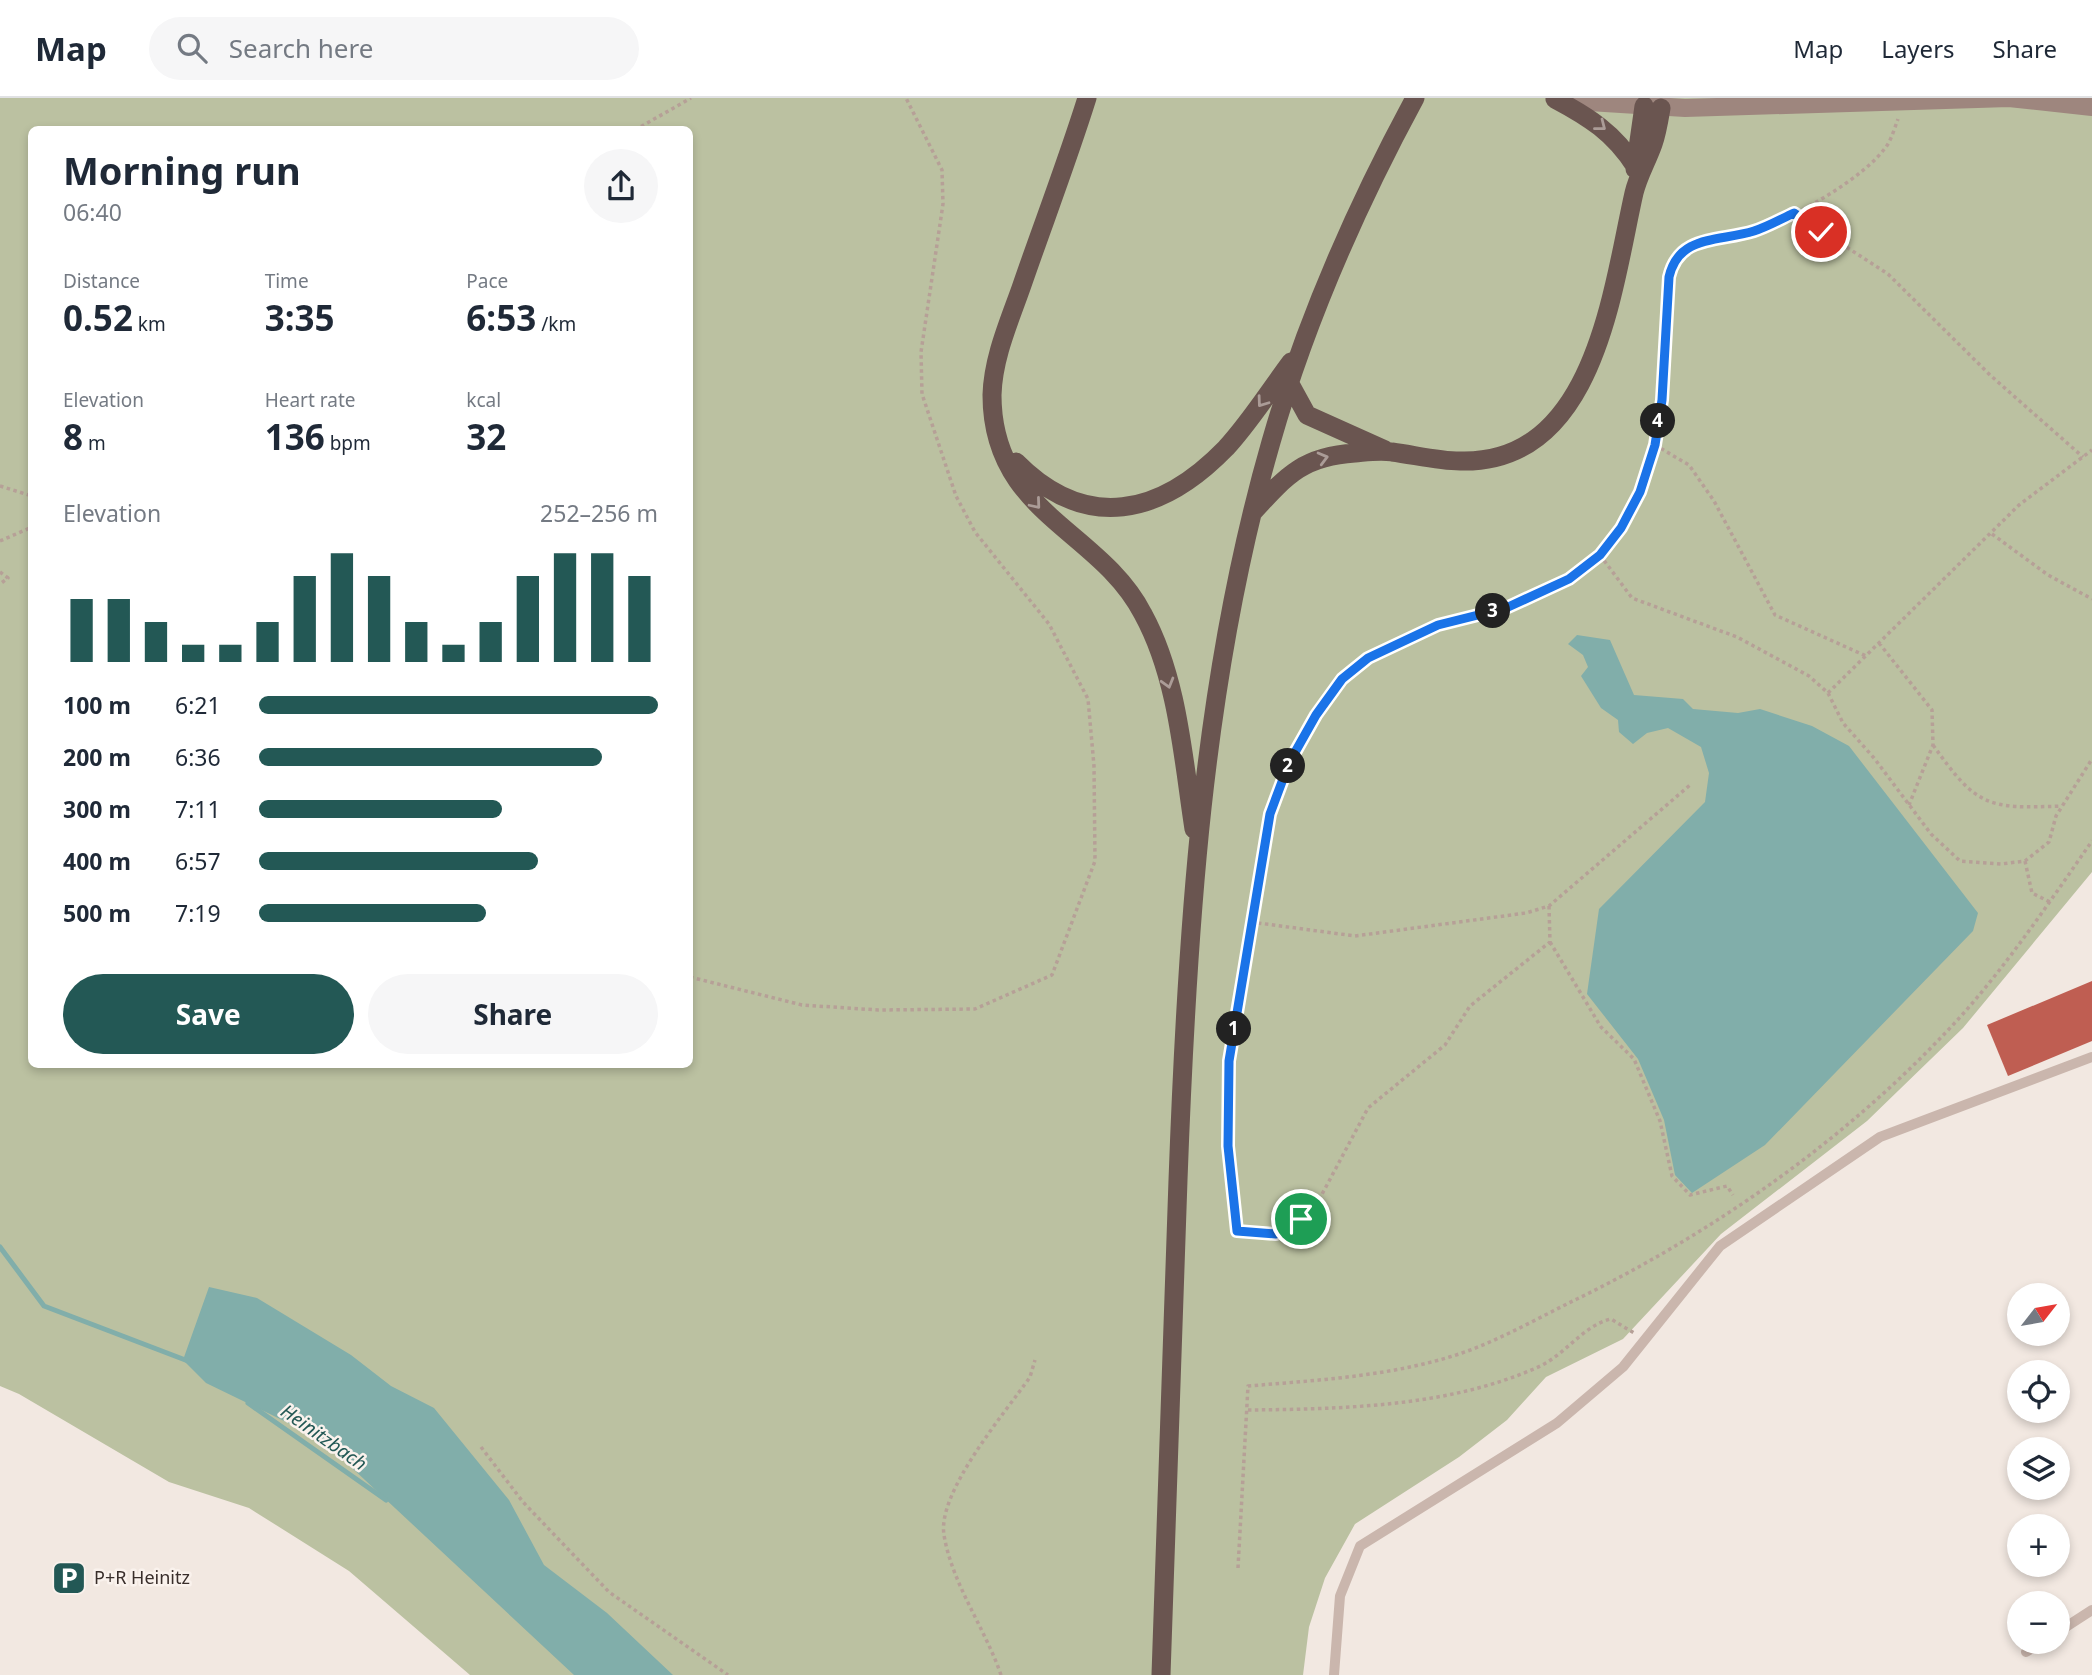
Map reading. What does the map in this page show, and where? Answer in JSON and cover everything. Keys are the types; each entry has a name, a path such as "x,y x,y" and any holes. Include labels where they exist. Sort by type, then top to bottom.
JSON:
{"highway":[{"path":"1087,98 995,369 993,416 1012,470 1044,514 1111,571 1143,614 1161,661 1177,719 1198,854"},
{"path":"1161,1675 1182,1077 1198,854 1225,637 1252,514 1302,347 1363,200 1415,98"},
{"path":"1552,99 1602,127 1623,146 1635,166"},
{"path":"1635,188 1635,166 1653,107"},
{"path":"1252,514 1286,476 1304,464 1341,454 1388,451 1462,462 1489,459 1532,440 1565,410 1588,371 1601,338 1635,188 1654,143 1653,107"},
{"path":"1002,446 1030,476 1063,498 1110,509 1140,505 1181,487 1222,452 1302,347"},
{"path":"1290,384 1307,415 1388,451"}],"main road":[{"path":"1552,99 1653,107 2009,98 2092,107"}],"lane":[{"path":"1334,1675 1340,1596 1360,1546 1557,1423 1623,1367 1720,1246 1880,1137 2092,1057"},
{"path":"2070,1624 2092,1610"}],"path":[{"path":"642,126 691,98"},
{"path":"693,978 802,1005 878,1010 975,1009 1052,975 1096,861 1094,766 1088,699 1049,624 975,532 956,496 922,394 920,352 943,204 942,170 906,98"},
{"path":"1550,942 1470,1006 1445,1045 1368,1108 1321,1198 1301,1219 1276,1234 1237,1231 1228,1146 1229,1061 1270,814 1289,763 1316,715 1342,679 1368,658 1438,625 1506,608 1569,579 1600,555 1621,528 1640,492 1655,445 1662,400 1669,277 1673,261 1681,251 1705,241 1755,231 1827,197 1877,157 1888,144 1905,100"},
{"path":"1794,213 1888,274 1990,374 2083,457"},
{"path":"1655,445 1689,465 1702,483 1775,615 1866,656"},
{"path":"1828,693 2019,506 2092,450"},
{"path":"0,486 28,495"},
{"path":"0,541 28,529"},
{"path":"1992,534 2048,575 2092,599"},
{"path":"1600,555 1632,598 1737,637 1808,676 1828,693 1843,723 1931,834 1960,862 2001,864 2025,861 2049,842 2056,816 2092,760"},
{"path":"0,572 8,578 0,584"},
{"path":"1879,643 1932,710 1933,745 1909,805"},
{"path":"1933,745 1959,782 1988,803 2062,806"},
{"path":"1251,922 1355,936 1514,915 1549,906 1690,785"},
{"path":"1238,1568 1248,1386 1382,1373 1462,1352 1631,1272 1744,1203 1798,1163 1907,1071 1964,1013 2050,902 2092,841"},
{"path":"2025,861 2032,893 2050,902"},
{"path":"1549,906 1550,942 1601,1027 1634,1059 1660,1121 1672,1176 1690,1195 1727,1186 1734,1195"},
{"path":"1248,1410 1324,1409 1454,1394 1536,1368 1573,1345 1589,1327 1611,1319 1645,1340"},
{"path":"1001,1675 950,1558 943,1533 945,1506 955,1485 1030,1377 1035,1360"},
{"path":"481,1447 523,1502 609,1592 728,1675"}],"green space":[{"path":"0,98 2092,98 2092,872 1963,1028 1867,1121 1721,1234 1623,1339 1546,1377 1507,1420 1459,1457 1355,1524 1325,1578 1309,1627 1303,1675 470,1675 349,1571 249,1508 169,1482 19,1394 0,1386"}],"water":[{"path":"1577,635 1610,640 1634,695 1683,699 1693,709 1738,713 1760,709 1812,726 1849,746 1978,913 1973,931 1765,1145 1692,1193 1675,1175 1664,1120 1638,1059 1587,994 1599,909 1705,802 1709,773 1701,747 1668,728 1647,733 1633,744 1619,732 1618,720 1601,708 1581,676 1588,667 1583,655 1568,644"},
{"path":"209,1287 257,1298 351,1355 391,1386 434,1408 509,1500 544,1565 607,1613 673,1675 574,1675 321,1439 206,1383 183,1360"}],"building":[{"path":"2092,981 2092,1041 2008,1076 1987,1025"}],"waterway":[{"name":"Heinitzbach","path":"0,1247 44,1306 188,1361"},
{"name":"Heinitzbach","path":"248,1403 386,1500"}],"place":[{"name":"P+R Heinitz","path":"69,1578"}],"route":[{"path":"1301,1219 1276,1234 1237,1231 1228,1146 1229,1061 1251,922 1270,814 1289,763 1316,715 1342,679 1368,658 1438,625 1506,608 1569,579 1600,555 1621,528 1640,492 1655,445 1662,400 1669,277 1673,261 1681,251 1705,241 1755,231 1794,213 1821,232"}]}
